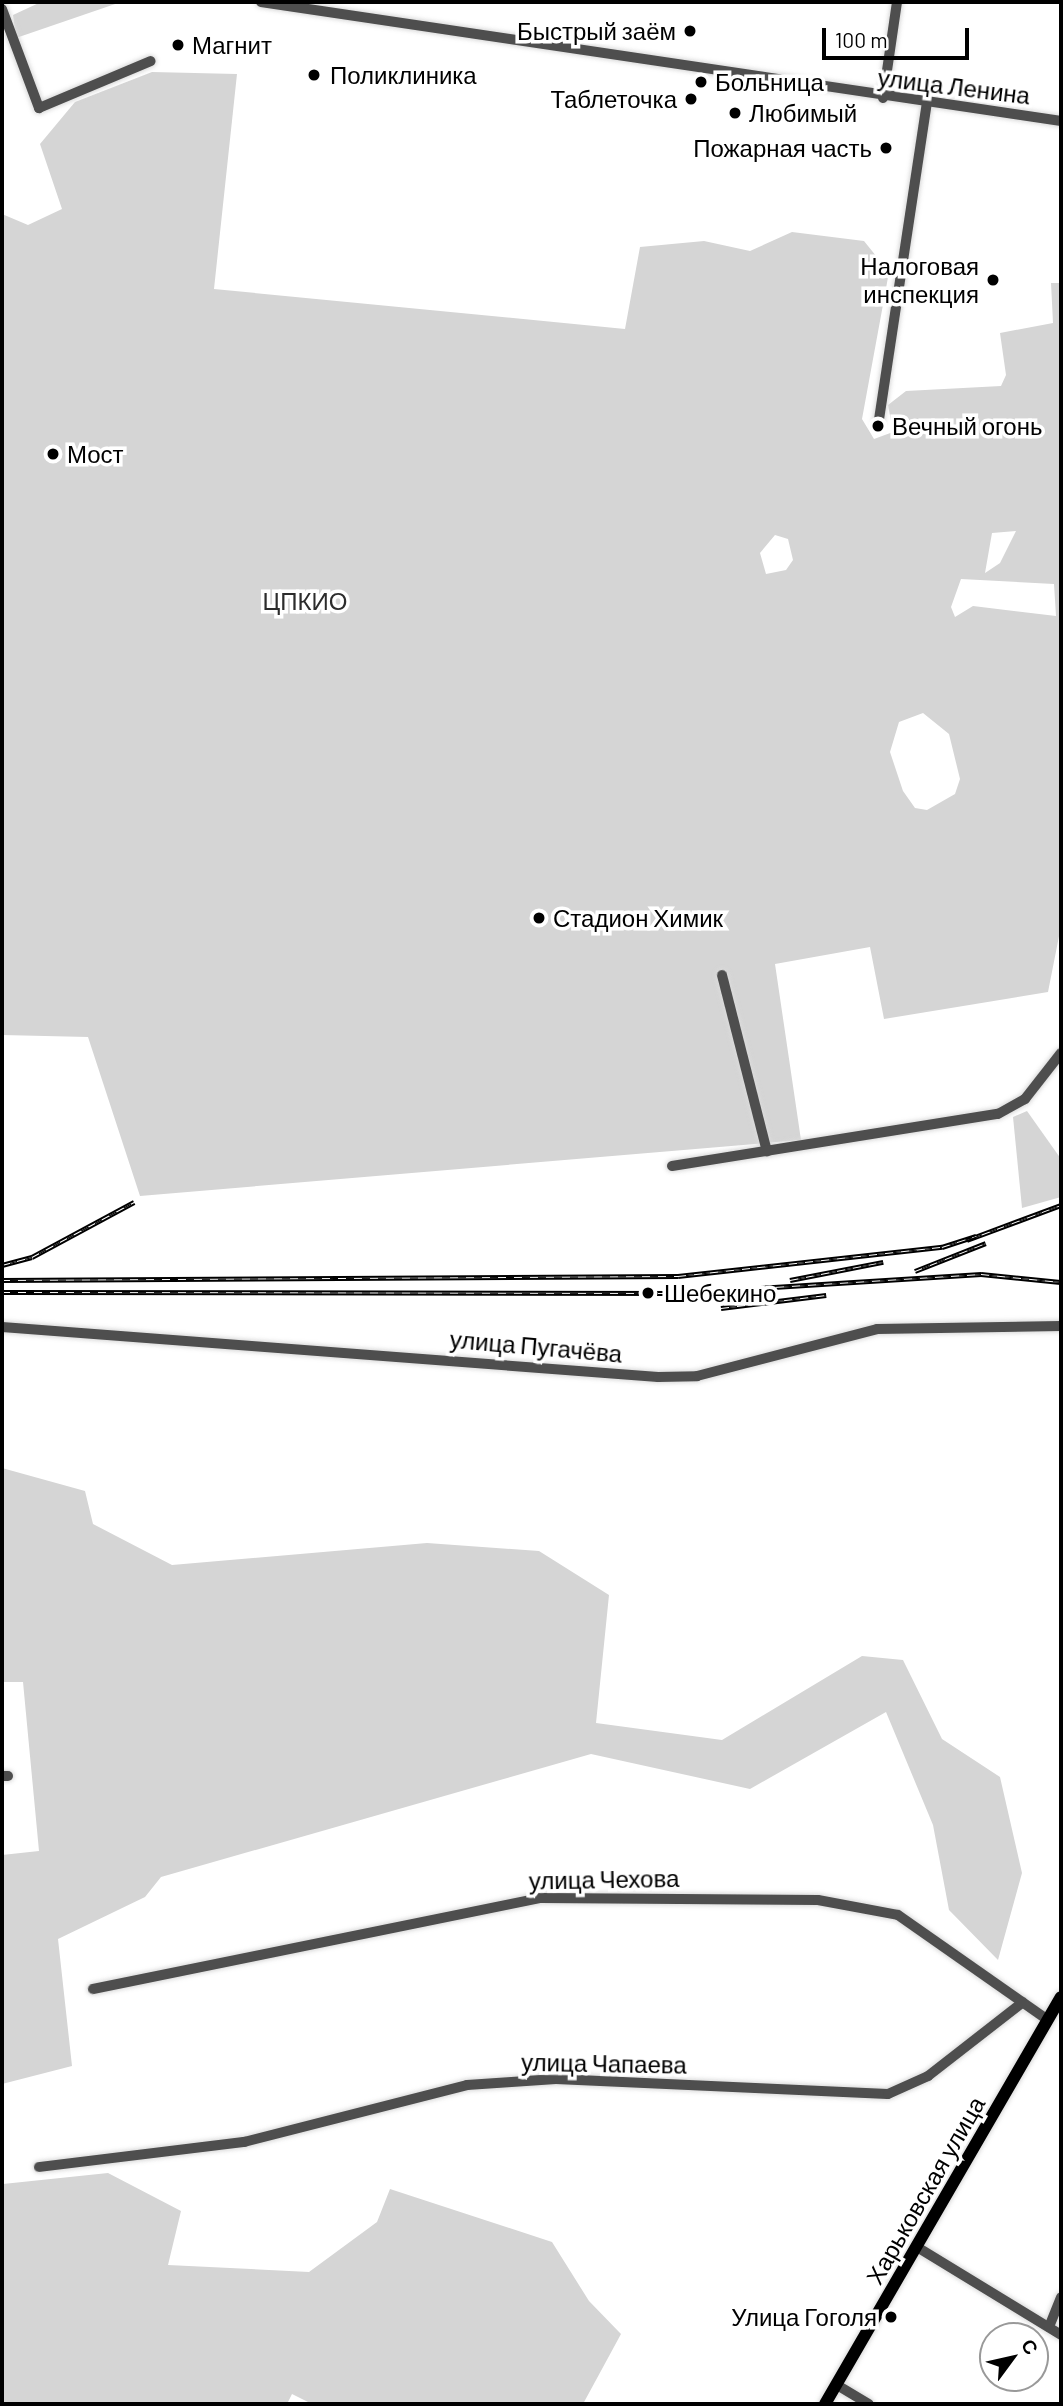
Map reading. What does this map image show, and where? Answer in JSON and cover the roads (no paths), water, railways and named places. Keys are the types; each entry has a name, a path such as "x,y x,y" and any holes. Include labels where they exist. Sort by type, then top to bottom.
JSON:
{"main road":[{"name":"Харьковская улица","path":"825,2404 1061,1997"}],"street":[{"path":"9,2 2,7 39,108 152,61"},
{"name":"улица Ленина","path":"261,2 883,98 1061,121"},
{"path":"883,98 897,2"},
{"path":"878,426 927,103"},
{"path":"722,975 767,1150"},
{"path":"672,1166 998,1114 1025,1099 1061,1053"},
{"name":"улица Пугачёва","path":"2,1327 658,1377 697,1376 877,1329 1061,1326"},
{"name":"улица Чехова","path":"93,1989 541,1898 818,1900 898,1915 1048,2020"},
{"name":"улица Чапаева","path":"38,2167 244,2142 467,2085 556,2079 888,2094 928,2076 1023,2002"},
{"path":"917,2246 1041,2322"},
{"path":"1061,2297 1049,2327 1061,2335"},
{"path":"837,2385 869,2404"}],"railway":[{"path":"2,1265 32,1257 134,1202"},
{"path":"967,1240 1061,1205"},
{"path":"2,1280 678,1276 942,1247 976,1236"},
{"path":"915,1271 986,1243"},
{"path":"790,1280 883,1262"},
{"path":"2,1292 680,1293 981,1274 1061,1282"},
{"path":"721,1308 826,1295"}],"place":[{"name":"Быстрый заём","path":"690,31"},
{"name":"Магнит","path":"178,45"},
{"name":"Поликлиника","path":"314,75"},
{"name":"Больница","path":"701,82"},
{"name":"Таблеточка","path":"691,99"},
{"name":"Любимый","path":"735,113"},
{"name":"Пожарная часть","path":"886,148"},
{"name":"Налоговая инспекция","path":"993,280"},
{"name":"Вечный огонь","path":"878,426"},
{"name":"Мост","path":"53,454"},
{"name":"Стадион Химик","path":"539,918"},
{"name":"Шебекино","path":"648,1293"},
{"name":"Улица Гоголя","path":"891,2317"}],"park label":[{"name":"ЦПКИО","path":"305,601"}]}
